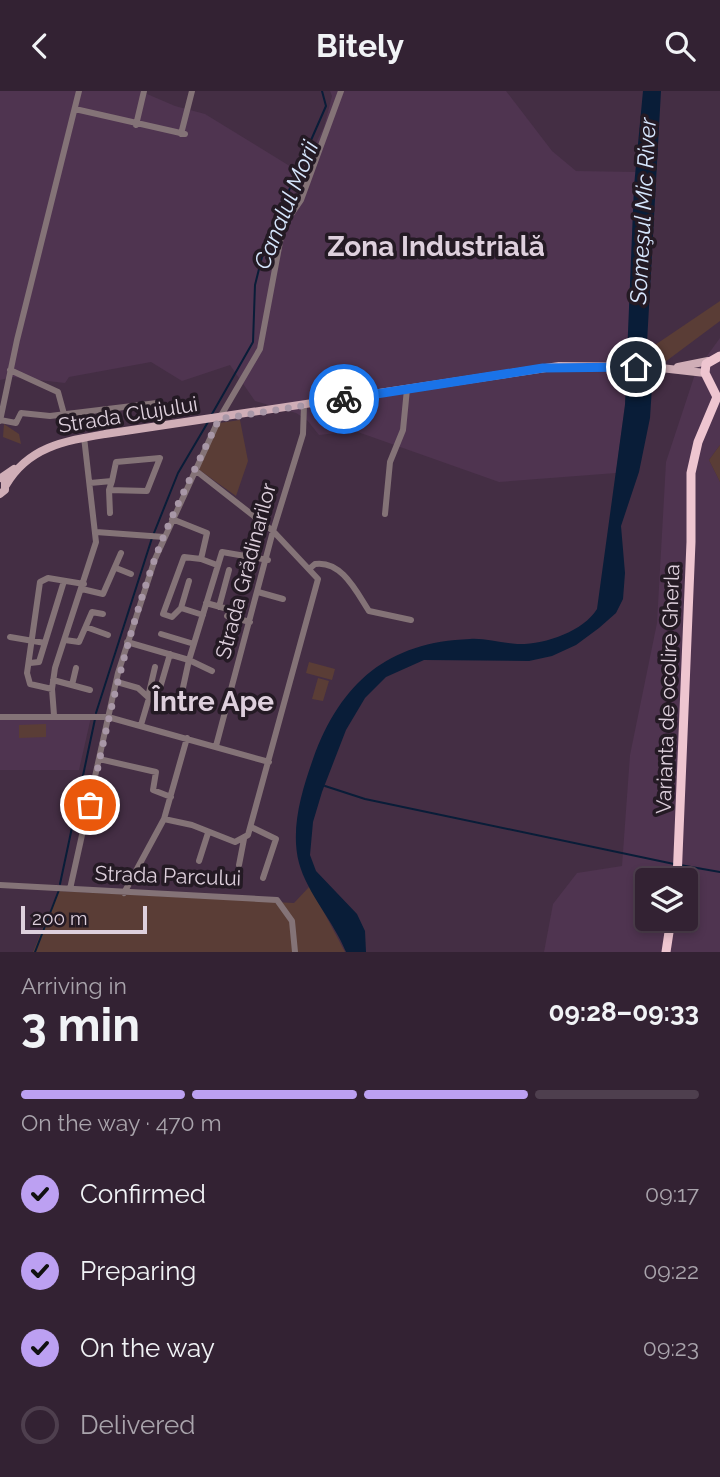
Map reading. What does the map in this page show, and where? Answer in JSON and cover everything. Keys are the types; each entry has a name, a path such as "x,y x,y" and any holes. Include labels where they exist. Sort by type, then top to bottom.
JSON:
{"highway":[{"path":"720,356 708,361 706,375 720,383"},
{"name":"Varianta de ocolire Gherla","path":"678,868 690,496 694,457 717,397 706,375"},
{"name":"Varianta de ocolire Gherla","path":"691,511 701,448 720,406"},
{"path":"666,952 669,931"}],"main road":[{"name":"Strada Clujului","path":"665,368 708,361"},
{"name":"Strada Clujului","path":"0,494 2,481 44,448 85,437 559,366 652,367 706,375"}],"street":[{"path":"79,91 0,420 16,423 21,412 29,411 42,416 158,403"},
{"path":"136,125 144,91"},
{"path":"75,109 183,134 192,91"},
{"path":"68,889 108,717 156,536 172,519 216,419 260,349 284,226 301,199 341,91"},
{"path":"10,370 58,391 64,414"},
{"path":"385,514 390,462 403,431 407,389"},
{"name":"Strada Grădinarilor","path":"216,745 268,560 273,531 303,434 304,406"},
{"path":"54,715 53,680 83,587 96,532 85,437"},
{"path":"109,490 147,491 160,458 116,462 109,490 110,513"},
{"path":"195,470 273,531 318,579 251,827 242,841 239,865"},
{"path":"90,483 111,481"},
{"path":"172,519 207,533 201,559"},
{"path":"96,532 156,536"},
{"path":"179,706 189,660 222,552 268,560"},
{"path":"52,689 30,684 27,673 42,579 64,581 103,594 121,554"},
{"path":"189,580 181,608 172,617 163,614 184,557 217,565"},
{"path":"309,569 315,564 327,565 344,575 369,611 411,620"},
{"path":"116,568 131,574"},
{"path":"219,607 229,570"},
{"path":"30,663 39,662 64,581"},
{"path":"258,592 283,599"},
{"path":"206,603 250,622"},
{"path":"181,608 203,615"},
{"path":"65,641 79,642 92,612 103,614"},
{"path":"86,627 108,635"},
{"path":"161,634 194,644"},
{"path":"10,637 45,643"},
{"path":"127,642 189,660 212,671"},
{"path":"160,688 170,655"},
{"path":"141,725 155,667"},
{"path":"72,685 76,668"},
{"path":"53,680 90,690"},
{"path":"117,682 138,688 148,697"},
{"path":"0,717 108,717 216,745 269,762"},
{"path":"124,894 164,819 187,738"},
{"path":"99,759 156,772 153,790 171,797"},
{"path":"164,819 242,841"},
{"path":"251,827 276,839 263,878"},
{"path":"199,860 208,833"},
{"name":"Strada Parcului","path":"0,885 124,894 277,900 292,921 295,952"}],"shaded area":[{"path":"0,91 140,91 175,106 205,114 301,173 324,127 332,96 330,91 506,91 552,151 576,171 636,172 625,404 616,473 499,482 355,431 319,435 307,420 296,413 255,401 230,365 182,381 151,362 69,377 65,383 13,377 0,380"},
{"path":"720,301 720,321 665,362 651,361 649,349"},
{"path":"720,338 720,445 709,460 720,482 720,952 544,952 553,904 577,873 622,866 630,755 657,623 666,462 696,371"},
{"path":"240,420 248,461 236,496 198,469 219,423"},
{"path":"4,424 19,434 21,444 3,437"},
{"path":"720,445 720,482 709,460"},
{"path":"309,662 335,669 332,680 306,673"},
{"path":"318,678 329,681 323,701 312,699"},
{"path":"91,717 79,770 0,770 0,720"},
{"path":"46,724 46,737 19,738 19,725"},
{"path":"310,886 345,952 33,952 58,891 294,903"}],"water":[{"name":"Someşul Mic River","path":"643,91 661,91 647,343 652,386 650,418 639,472 621,526 625,573 623,599 616,613 599,628 576,645 552,656 529,661 424,660 386,677 365,698 346,730 322,792 313,822 310,855 316,871 357,914 365,931 366,952 346,952 303,874 296,837 298,810 309,771 324,732 338,708 353,688 371,671 415,648 470,639 517,644 539,642 572,630 591,617 597,609 625,405 634,186"}],"waterway":[{"name":"Canalul Morii","path":"212,414 253,342 255,285 265,245 326,106 322,91"},
{"name":"Canalul Morii","path":"154,533 178,473 208,422"},
{"name":"Canalul Morii","path":"96,713 152,538"},
{"name":"Canalul Morii","path":"60,884 95,719"},
{"path":"325,786 365,799 674,864"},
{"path":"680,865 720,872"},
{"name":"Canalul Morii","path":"35,952 59,890"}],"way so far":[{"path":"90,805 118,673 141,600 164,537 219,419 344,399"}],"district":[{"name":"Zona Industrială","path":"436,246"},
{"name":"Între Ape","path":"213,701"}],"route":[{"path":"344,399 570,365 636,367"}]}
